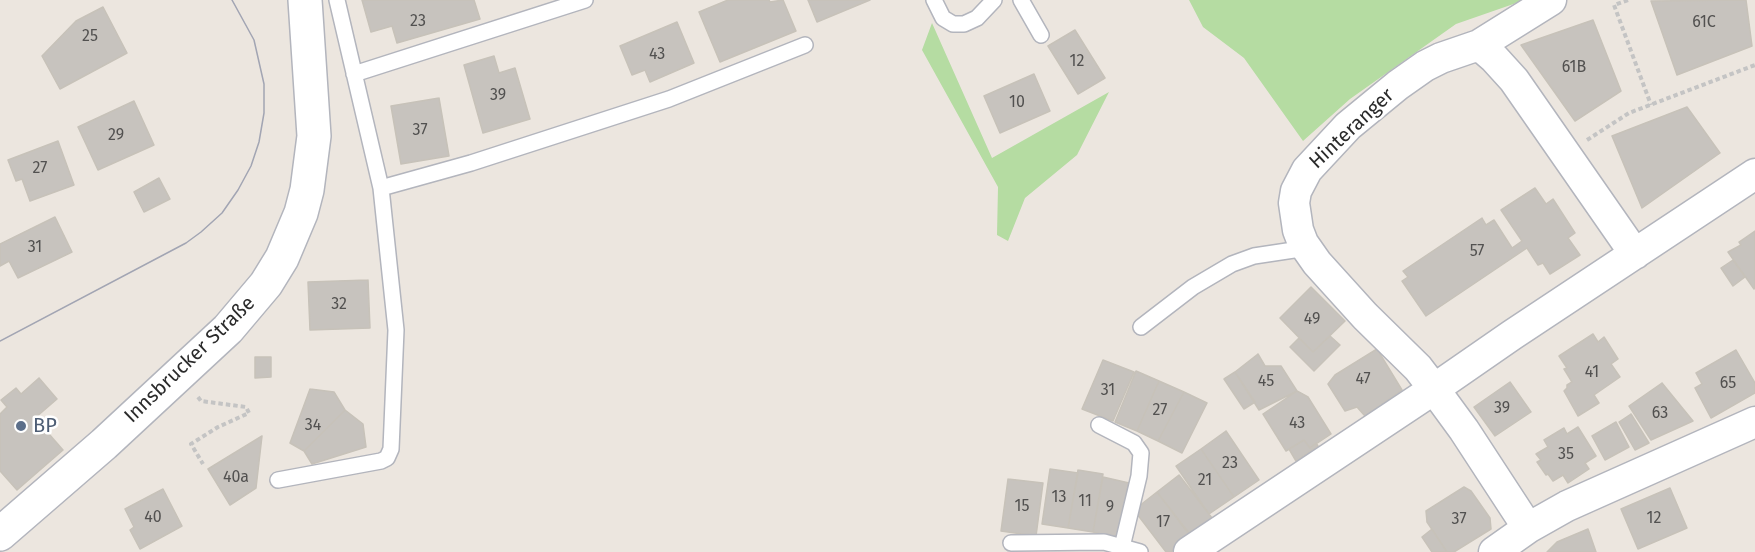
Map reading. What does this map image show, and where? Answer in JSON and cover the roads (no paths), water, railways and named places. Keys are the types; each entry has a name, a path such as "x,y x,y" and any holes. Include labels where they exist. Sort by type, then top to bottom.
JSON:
{"main road":[{"name":"Innsbrucker Straße","path":"0,534 104,444 213,343 249,306 282,258 308,190 314,136 305,0"}],"street":[{"name":"Hinteranger","path":"1528,528 1464,430 1418,368 1328,276 1307,248 1298,230 1294,203 1298,185 1307,170 1348,126 1398,85 1441,58 1479,45 1551,0"},
{"path":"1479,45 1514,80 1635,254"},
{"path":"1189,552 1755,174"},
{"path":"1494,552 1528,528 1567,506 1755,422"}],"lane":[{"path":"278,480 381,460 390,454 396,330 381,188 337,0"},
{"path":"354,74 585,0"},
{"path":"933,0 943,18 953,24 964,24 977,18 994,0 1003,14"},
{"path":"1021,0 1041,35"},
{"path":"381,188 471,163 669,99 805,45"},
{"path":"1141,327 1193,287 1232,264 1254,256 1307,248"},
{"path":"1099,425 1134,443 1141,453 1140,476 1122,547"},
{"path":"1011,543 1104,542 1140,552"}],"tram line":[{"path":"0,341 186,243 222,213 238,190 251,166 259,142 264,113 264,84 254,40 232,0"}],"place":[{"name":"BP","path":"21,426"}]}
